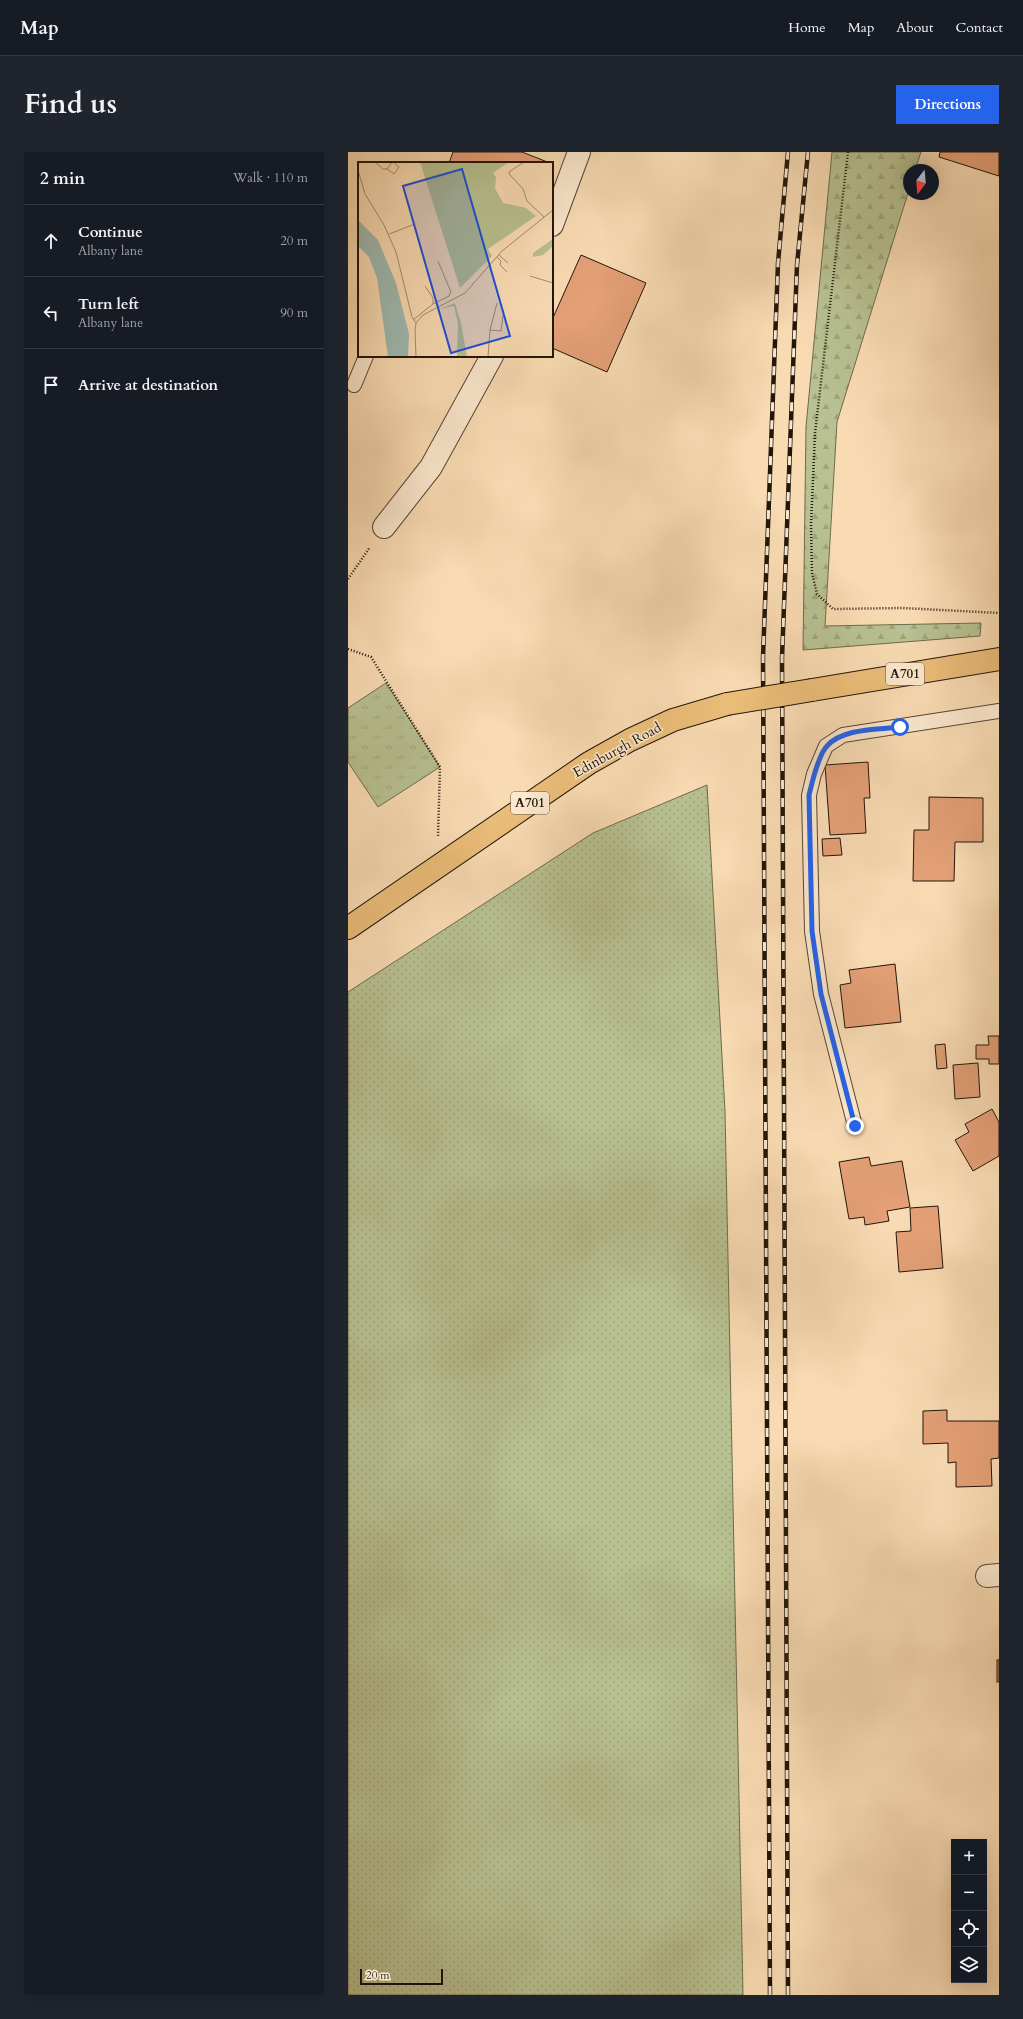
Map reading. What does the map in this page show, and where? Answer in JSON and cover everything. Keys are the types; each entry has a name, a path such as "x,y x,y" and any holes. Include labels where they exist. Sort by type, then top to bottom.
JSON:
{"main road":[{"name":"Edinburgh Road","path":"348,928 589,763 630,740 673,720 727,704 999,659"}],"street":[{"path":"553,222 579,152"},
{"path":"384,527 431,467 491,357"}],"lane":[{"path":"354,385 366,357"},
{"path":"855,1126 821,994 812,931 809,795 814,774 826,746 843,734 999,711"}],"path":[{"path":"848,152 815,433 811,525 812,573 818,594 833,609 903,608 999,613"},
{"path":"348,580 384,527"},
{"path":"348,648 371,657 440,767 438,843"}],"green space":[{"path":"832,152 921,152 917,164 903,164 903,200 906,200 837,422 825,626 981,623 980,636 803,650 806,427"},
{"path":"386,683 440,767 378,807 348,762 348,708"},
{"path":"707,785 725,1111 743,1995 348,1995 348,992 593,833"}],"building":[{"path":"453,152 522,152 547,162 449,162"},
{"path":"940,152 999,152 999,176 939,157"},
{"path":"581,255 646,283 607,372 553,348 553,318"},
{"path":"868,762 870,798 864,798 866,833 830,835 825,765"},
{"path":"929,797 983,798 983,842 955,842 954,881 913,881 914,830 929,830"},
{"path":"840,838 842,855 823,856 822,839"},
{"path":"895,964 901,1022 845,1028 840,985 851,983 849,970"},
{"path":"988,1036 999,1036 999,1064 989,1064 989,1059 976,1059 976,1045 989,1045"},
{"path":"945,1044 947,1068 937,1069 935,1045"},
{"path":"978,1063 980,1097 955,1099 953,1065"},
{"path":"992,1109 999,1122 999,1156 973,1171 955,1140 969,1132 965,1124"},
{"path":"869,1157 871,1166 902,1161 910,1207 887,1211 889,1221 865,1225 864,1217 849,1219 839,1162"},
{"path":"938,1206 943,1268 899,1272 896,1232 911,1231 910,1208"},
{"path":"947,1410 947,1421 999,1421 999,1458 991,1459 992,1486 956,1487 956,1462 948,1463 948,1443 923,1444 923,1411"},
{"path":"997,1660 999,1660 999,1682 997,1682"}],"railway":[{"path":"770,1995 763,657 778,263 788,152"},
{"path":"788,1995 782,658 797,265 808,152"}],"route":[{"path":"855,1126 821,994 812,931 809,795 814,774 826,746 843,734 900,727"}]}
